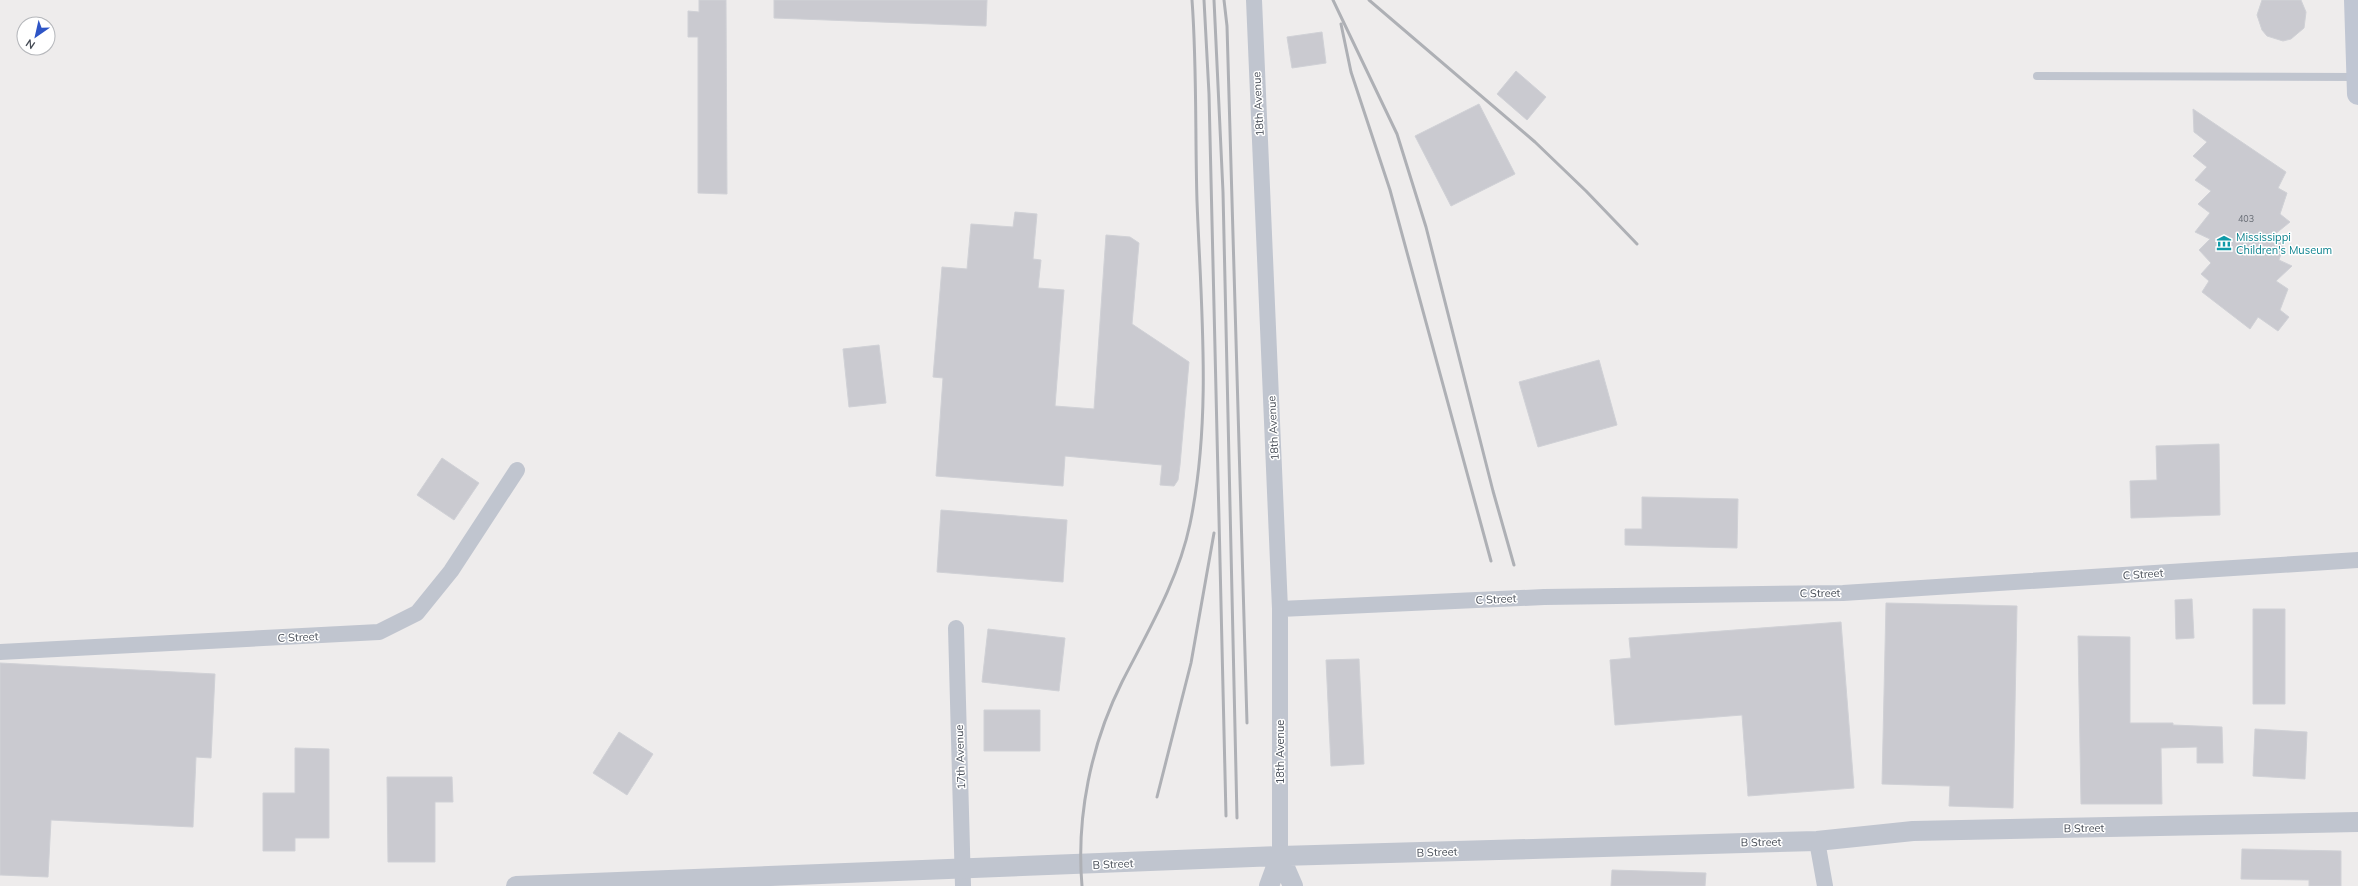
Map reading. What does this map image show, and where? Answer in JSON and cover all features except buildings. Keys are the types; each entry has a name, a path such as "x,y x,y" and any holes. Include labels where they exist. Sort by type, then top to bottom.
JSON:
{"main road":[{"path":"2355,0 2357,75"}],"street":[{"name":"18th Avenue","path":"1254,0 1280,609 1280,856 1269,886"},
{"name":"C Street","path":"0,652 379,632 417,614 450,572 517,470"},
{"name":"C Street","path":"1280,609 1544,597 1843,593 2358,560"},
{"name":"17th Avenue","path":"956,628 963,877"},
{"name":"B Street","path":"516,886 963,877 1280,856 1817,841 1913,831 2358,822"},
{"path":"1817,841 1825,886"},
{"name":"18th Avenue","path":"1280,856 1293,885"}],"lane":[{"path":"2037,76 2357,75"}],"railway":[{"path":"1082,886 1081,834 1088,781 1094,756 1111,706 1152,625 1178,566 1190,524 1197,484 1201,444 1203,362 1197,201 1194,25 1192,0"},
{"path":"1204,0 1209,94 1226,816"},
{"path":"1214,0 1223,192 1237,818"},
{"path":"1224,0 1227,26 1247,723"},
{"path":"1333,0 1397,134 1426,227 1493,491 1514,565"},
{"path":"1369,0 1535,142 1586,191 1637,244"},
{"path":"1341,24 1351,72 1390,190 1491,561"},
{"path":"1157,797 1191,663 1214,533"}],"place":[{"name":"Mississippi Children's Museum","path":"2224,243"}]}
